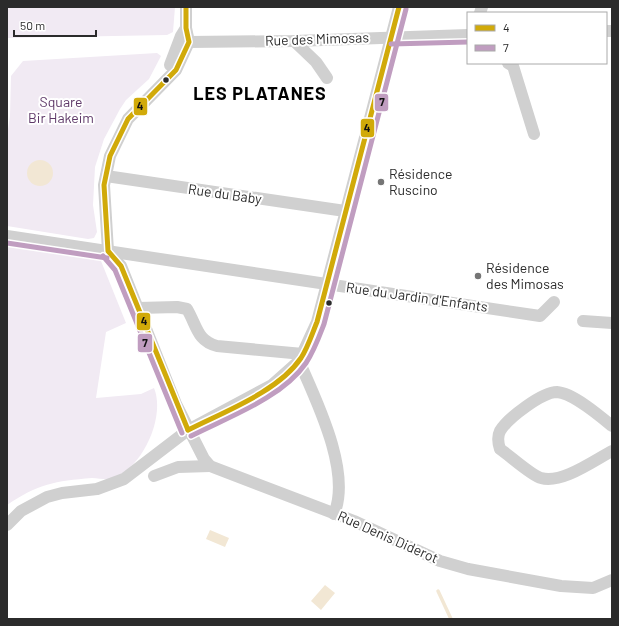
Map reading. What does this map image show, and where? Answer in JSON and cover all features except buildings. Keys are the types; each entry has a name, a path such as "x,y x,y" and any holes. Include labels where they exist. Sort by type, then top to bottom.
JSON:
{"street":[{"path":"186,7 186,28 189,42 176,70 168,80 157,89 128,119 110,156 106,176 105,216 108,250 121,266 188,430 210,466"},
{"path":"7,525 20,511 47,497 62,493 97,489 124,479 188,430 272,385 301,357 317,322 399,7"},
{"path":"157,89 186,28"},
{"name":"Rue des Mimosas","path":"189,42 294,41 467,35"},
{"path":"294,41 316,62 327,78"},
{"path":"510,64 513,66 534,134"},
{"name":"Rue du Baby","path":"106,176 345,211"},
{"name":"Rue du Jardin d'Enfants","path":"7,236 540,316 554,302"},
{"path":"138,308 177,307 186,309 201,338 207,343 217,346 301,357"},
{"path":"583,322 612,323"},
{"path":"301,357 330,434 337,472 339,502 334,514"},
{"path":"612,426 598,414 567,395 558,392 546,394 520,411 500,431 498,442 500,449 539,478 552,480 562,478 612,451"},
{"path":"154,476 178,466 210,466"},
{"name":"Rue Denis Diderot","path":"210,466 334,514 440,561 468,569 561,586 593,588 609,581"}],"green space":[{"path":"7,7 175,7 173,32 167,35 7,38"},
{"name":"Square Bir Hakeim","path":"157,53 161,56 149,79 126,100 104,139 95,167 93,205 97,232 94,238 88,239 7,226 7,136 10,116 11,76 23,61"},
{"path":"7,243 98,258 101,261 126,323 106,332 96,398 141,394 154,388 157,400 157,413 149,441 132,465 122,474 111,479 92,478 57,482 28,492 7,505"}],"shaded area":[{"path":"40,160 49,164 53,173 49,182 40,186 31,182 27,173 31,164"},
{"path":"210,530 229,538 225,547 206,539"},
{"path":"325,585 335,593 321,610 311,601"}],"waterway":[{"path":"438,591 451,619"}],"transit line":[{"name":"4","path":"186,7 186,28 189,42 176,70 128,119 110,156 104,185 108,251 121,266 188,430"},
{"name":"4","path":"188,430 249,400 279,381 291,370 306,349 317,322 399,7"},
{"name":"7","path":"191,436 253,406 269,396 296,375 311,354 324,324 406,9"},
{"name":"7","path":"391,44 467,42"},
{"name":"7","path":"7,243 107,258"},
{"name":"7","path":"103,256 115,270 182,433"}],"place":[{"name":"Résidence Ruscino","path":"381,182"},
{"name":"Résidence des Mimosas","path":"478,276"}],"district":[{"name":"LES PLATANES","path":"260,94"}]}
